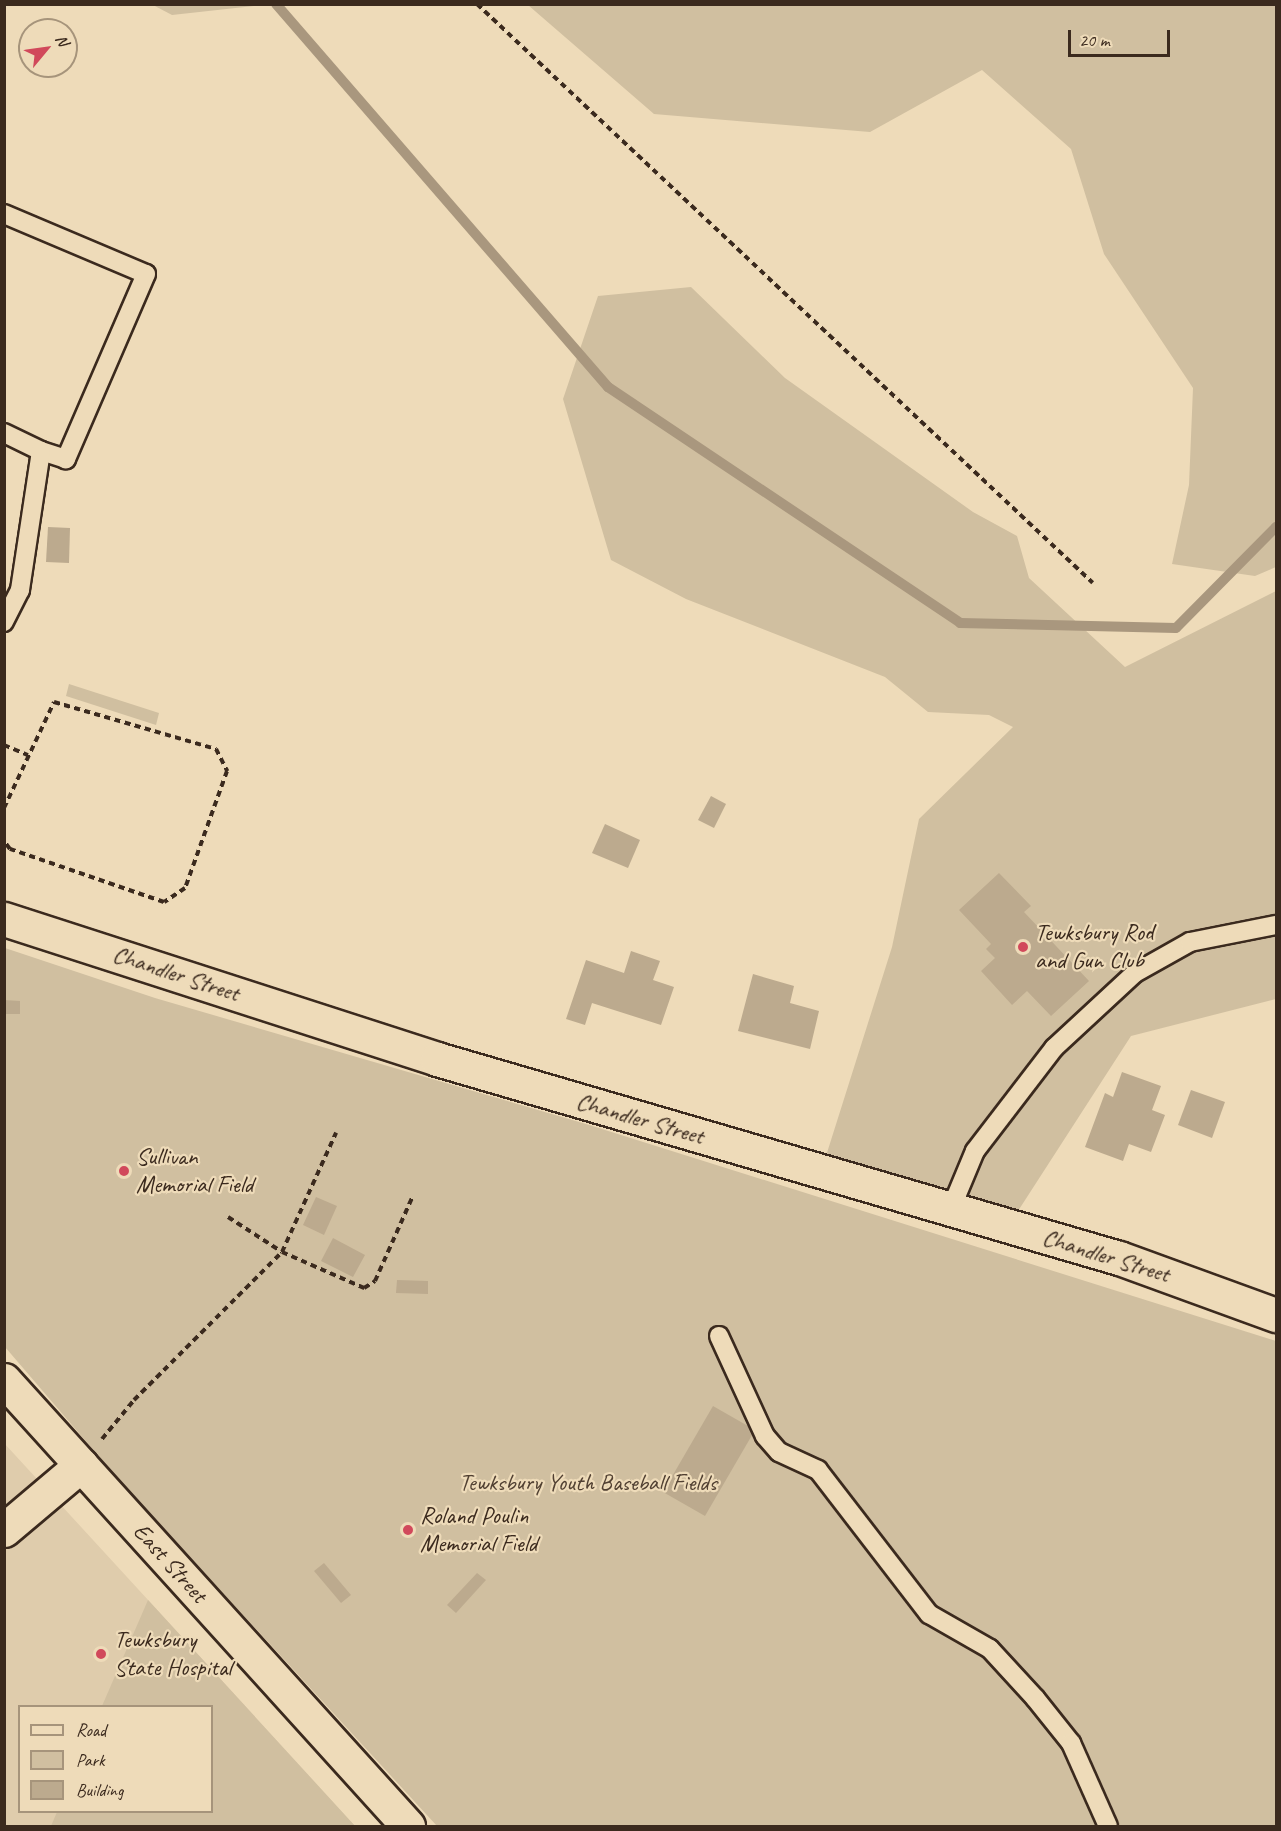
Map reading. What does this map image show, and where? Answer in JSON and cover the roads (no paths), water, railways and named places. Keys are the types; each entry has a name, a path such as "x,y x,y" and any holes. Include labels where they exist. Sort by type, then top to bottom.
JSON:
{"street":[{"name":"Chandler Street","path":"4,919 437,1059 950,1211 1119,1258 1276,1315"},
{"name":"East Street","path":"4,1380 408,1827"},
{"path":"4,1530 81,1466"}],"lane":[{"path":"4,214 146,274 66,459 41,451 4,433"},
{"path":"4,622 20,590 41,451"},
{"path":"950,1211 975,1151 1054,1048 1135,973 1190,942 1276,925"},
{"path":"719,1336 765,1436 778,1452 818,1470 929,1614 990,1649 1035,1698 1071,1743 1108,1827"}],"waterway":[{"path":"276,4 608,387 960,623 1176,628 1276,527"}],"place":[{"name":"Tewksbury Rod and Gun Club","path":"1023,947"},
{"name":"Sullivan Memorial Field","path":"124,1171"},
{"name":"Roland Poulin Memorial Field","path":"408,1530"},
{"name":"Tewksbury State Hospital","path":"101,1654"}],"park label":[{"name":"Tewksbury Youth Baseball Fields","path":"588,1483"}]}
